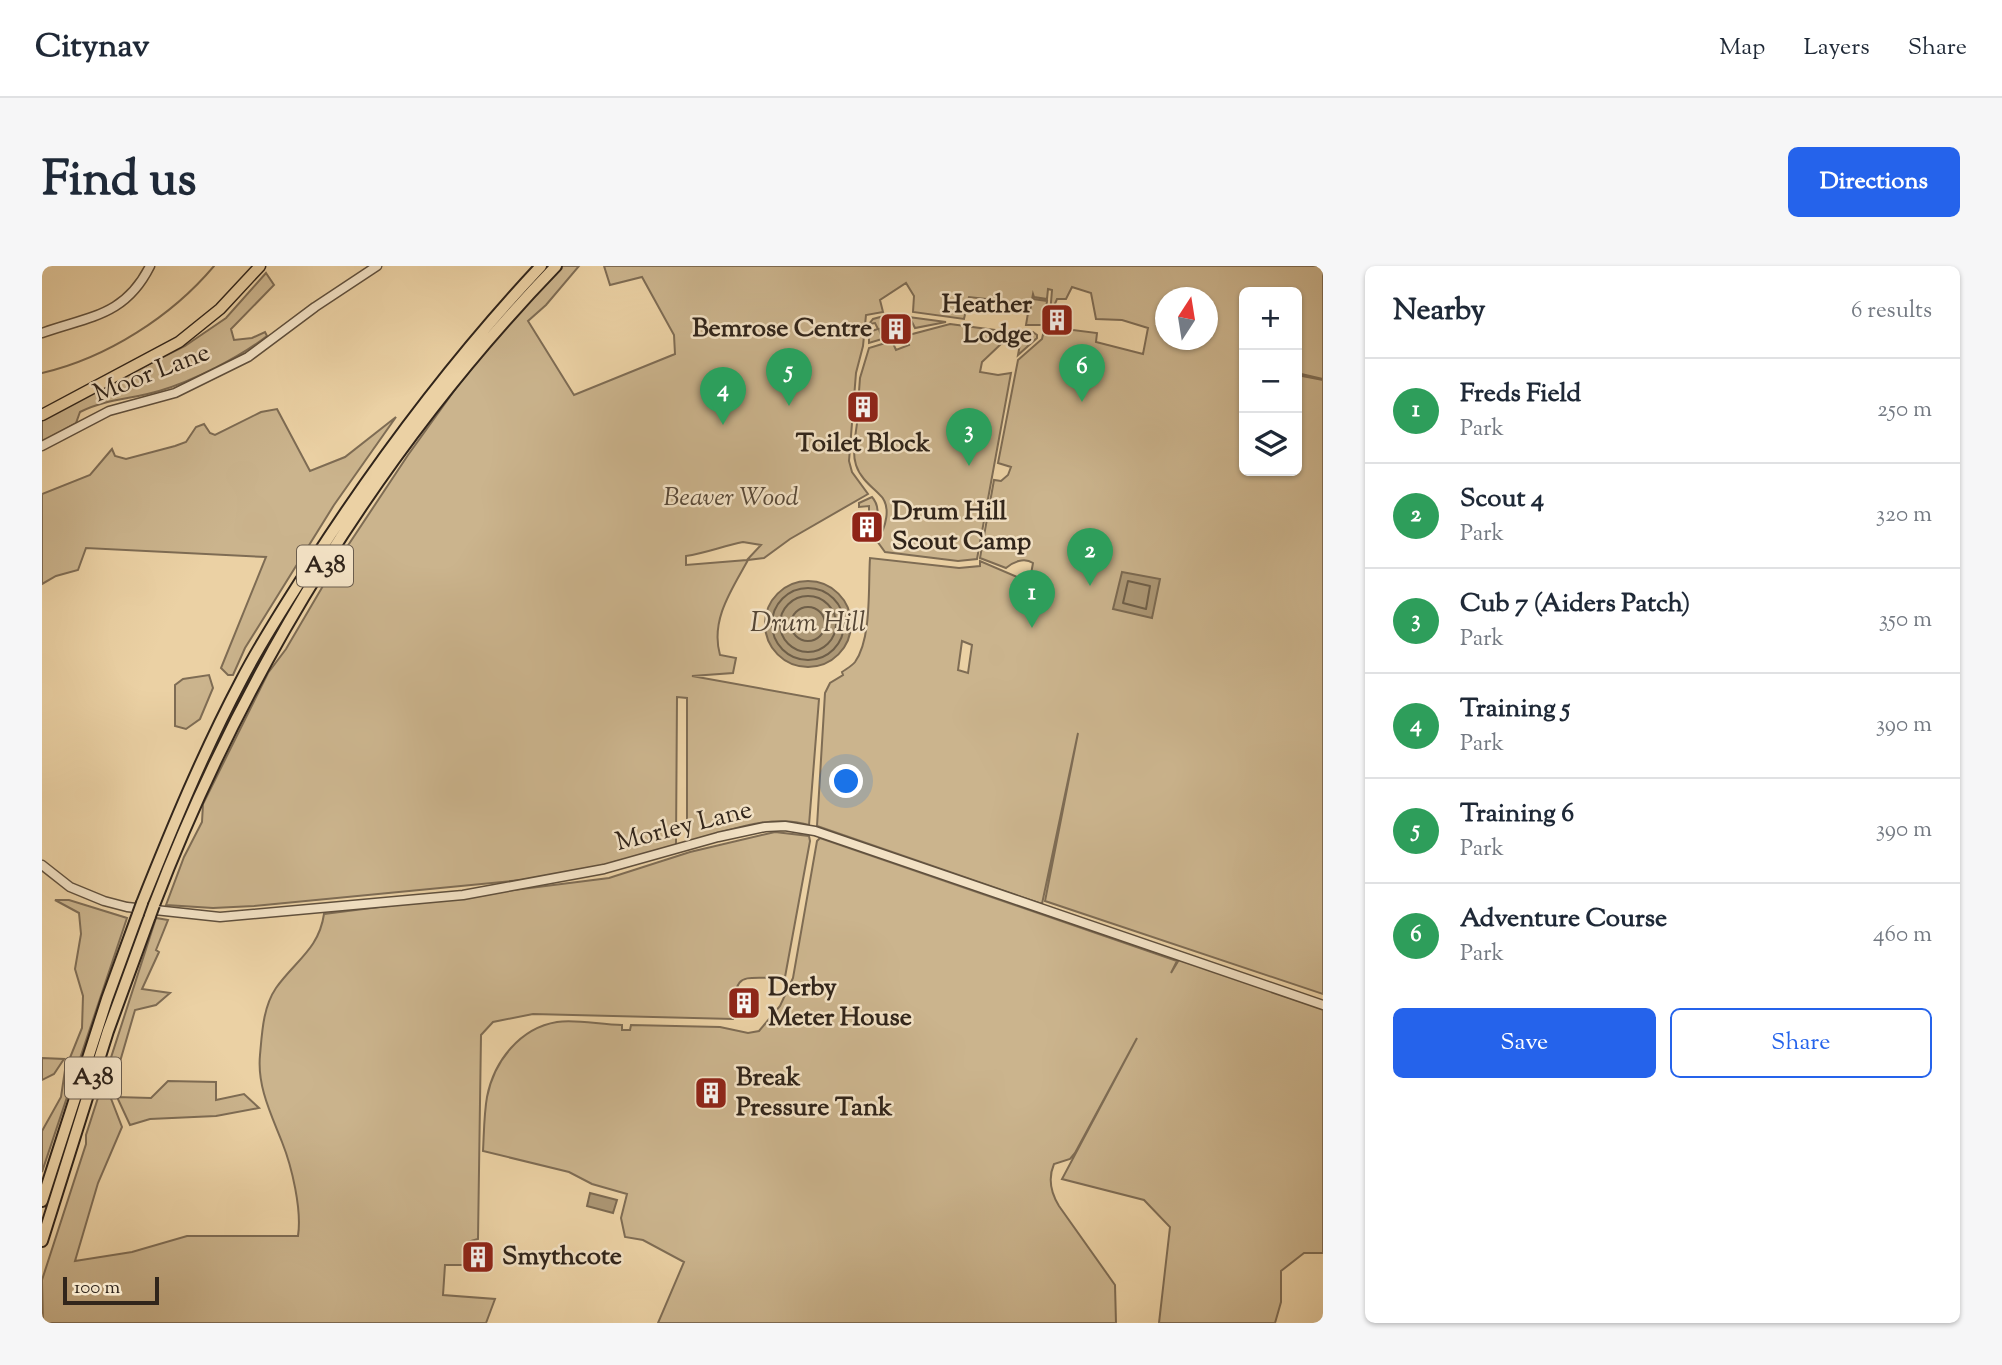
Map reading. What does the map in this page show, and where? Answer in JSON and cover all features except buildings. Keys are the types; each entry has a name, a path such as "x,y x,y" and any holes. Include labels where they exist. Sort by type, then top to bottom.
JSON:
{"highway":[{"name":"A38","path":"42,1201 107,999 140,908 205,751 242,679 278,616 362,485 393,442 493,319 541,266"},
{"name":"A38","path":"42,1241 108,1031 152,910 223,746 269,658 318,576 391,464 451,387 527,296 556,266"}],"main road":[{"path":"42,415 179,342 220,309 260,266"}],"street":[{"path":"42,333 104,313 119,305 134,292 150,266"},
{"name":"Moor Lane","path":"42,446 109,411 175,393 248,357 315,307 377,266"},
{"name":"Morley Lane","path":"42,865 69,887 104,901 220,917 463,895 604,869 718,837 765,827 785,826 815,831 1323,1004"}],"green space":[{"name":"Beaver Wood","path":"560,266 579,266 546,305 528,321 574,395 675,354 674,335 642,277 610,285 604,266 1323,266 1323,379 1302,374 1302,287 1239,287 1239,476 1302,476 1302,376 1323,380 1323,994 1045,901 1078,733 1042,904 817,826 825,693 830,683 843,675 842,672 854,663 864,640 870,558 959,568 980,566 980,561 1024,580 1031,574 1033,563 1030,561 1019,561 1006,568 980,558 994,480 1001,481 1008,475 1011,467 998,463 1018,360 1042,339 1044,330 1065,329 1097,333 1096,342 1143,354 1148,328 1122,320 1096,319 1091,293 1072,287 1066,299 1057,299 1050,315 1052,290 1048,289 1047,299 1034,297 1033,294 1030,310 1033,299 1047,301 1044,325 1026,325 1028,313 1005,311 1004,301 969,297 964,319 913,312 914,296 906,283 880,300 883,312 866,315 863,346 856,373 849,461 852,472 868,494 790,539 764,558 748,560 729,594 720,617 718,642 720,655 736,658 733,673 692,676 819,699 809,825 763,822 687,842 687,698 677,697 676,845 612,865 522,880 254,906 213,908 166,905 184,857 202,822 203,804 268,673 286,649 337,562 459,384 519,310","holes":["743,542 761,545 747,560 686,565 686,556","962,641 972,645 968,673 958,670"]},
{"path":"266,273 274,285 231,329 234,340 252,338 265,332 267,336 201,375 159,391 99,404 80,412 76,423 42,442 42,418 185,346 226,318"},
{"path":"901,316 946,322 915,328 910,318 879,329 882,339 869,343 869,332 878,329 875,323 869,324 873,319"},
{"path":"950,324 1010,332 1016,339 1016,343 1001,344 982,362 980,372 998,375 1011,373 977,559 958,561 885,552 877,541 885,524 886,505 860,474 854,453 858,414 867,414 868,406 858,405 860,378 869,348 892,341 896,350 909,345 905,336"},
{"path":"1033,332 1037,338 1018,355 1022,333"},
{"path":"277,409 310,471 345,457 396,417 334,505 245,648 233,675 228,675 221,668 266,557 86,548 78,570 56,576 42,584 42,494 90,475 112,449 115,456 126,459 186,442 196,427 204,424 210,433 215,435 261,412"},
{"path":"872,497 877,509 874,532 869,531 869,506 859,507 859,503"},
{"path":"209,675 213,688 200,719 186,729 175,726 175,685 183,679"},
{"path":"775,832 809,836 810,841 785,977 750,978 739,983 733,1019 533,1014 493,1022 481,1035 478,1239 467,1242 465,1265 445,1265 443,1295 495,1299 486,1323 43,1323 42,1280 156,918 168,920 156,950 159,952 142,989 170,993 156,1005 135,1010 110,1096 122,1127 98,1183 75,1261 132,1252 187,1236 298,1236 299,1214 293,1176 263,1089 260,1055 268,1003 276,988 312,946 324,914 609,878 690,852"},
{"path":"820,838 1177,961 1171,973 1180,958 1323,1007 1323,1253 1304,1253 1281,1271 1281,1302 1275,1323 1159,1323 1170,1227 1144,1200 1062,1179 1137,1038 1075,1153 1070,1159 1054,1164 1051,1175 1052,1191 1059,1206 1115,1285 1116,1323 658,1323 684,1262 643,1240 625,1237 621,1218 627,1194 592,1184 569,1172 483,1151 487,1097 496,1071 502,1059 520,1039 544,1025 573,1021 622,1025 622,1030 630,1030 631,1025 720,1027 748,1033 759,1031 780,1006 793,978 817,841"},
{"path":"55,900 69,900 127,918 42,1172 42,1131 61,1097 65,1070 82,1028 83,996 75,969 81,934 79,913"},
{"path":"42,1058 64,1059 54,1074 42,1080"},
{"path":"168,1081 216,1082 216,1100 244,1094 259,1108 216,1116 150,1119 130,1125 117,1097 151,1098"}],"water":[{"path":"1122,572 1160,579 1152,618 1113,609"},
{"name":"Drum Hill","path":"800,581 816,581 839,593 848,607 851,624 848,641 839,655 816,667 800,667 784,660 772,648 765,632 765,616 772,600 784,588"},
{"path":"590,1193 617,1200 613,1213 587,1206"}],"waterway":[{"path":"42,373 90,357 137,333 179,302 214,266"}],"place":[{"name":"Heather Lodge","path":"1057,320"},
{"name":"Bemrose Centre","path":"896,329"},
{"name":"Adventure Course","path":"1082,402"},
{"name":"Training 6","path":"789,406"},
{"name":"Toilet Block","path":"863,407"},
{"name":"Training 5","path":"723,425"},
{"name":"Cub 7 (Aiders Patch)","path":"969,466"},
{"name":"Drum Hill Scout Camp","path":"867,527"},
{"name":"Scout 4","path":"1090,586"},
{"name":"Freds Field","path":"1032,628"},
{"name":"Derby Meter House","path":"744,1003"},
{"name":"Break Pressure Tank","path":"711,1093"},
{"name":"Smythcote","path":"478,1257"}]}
